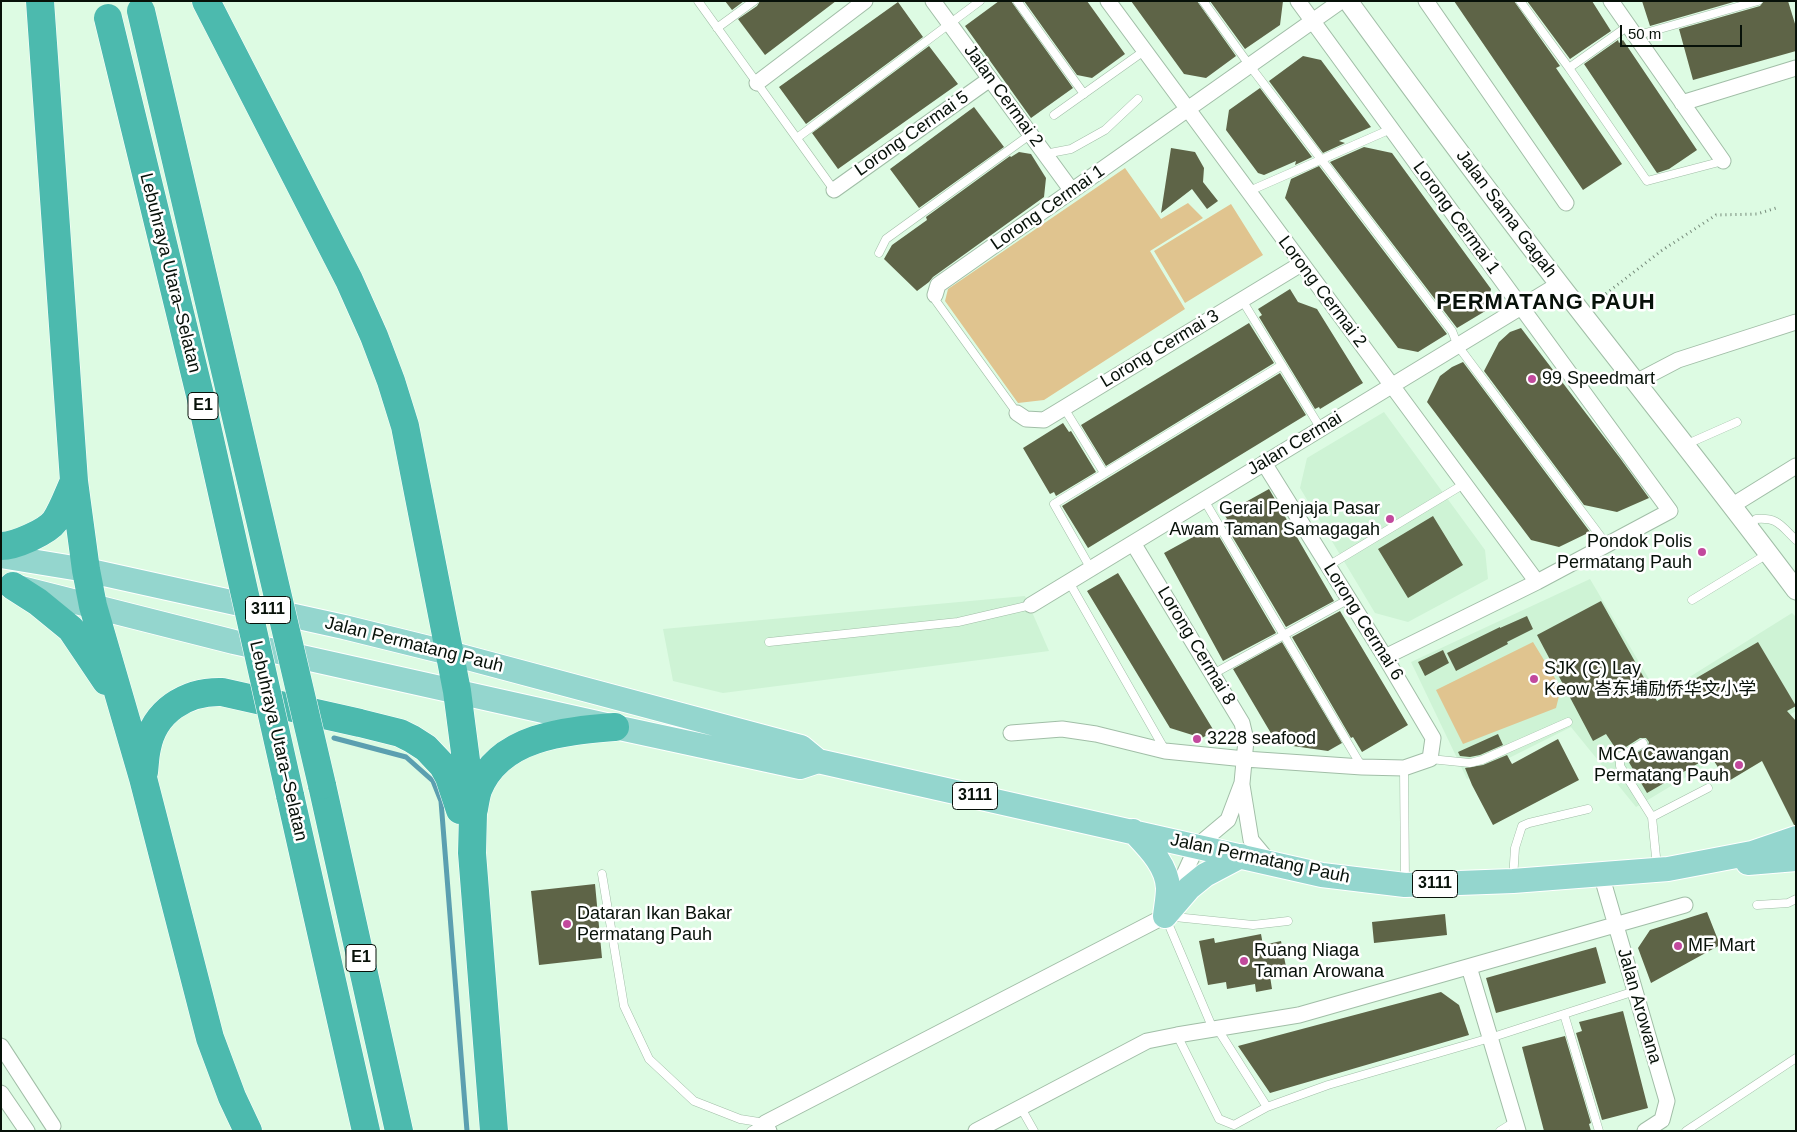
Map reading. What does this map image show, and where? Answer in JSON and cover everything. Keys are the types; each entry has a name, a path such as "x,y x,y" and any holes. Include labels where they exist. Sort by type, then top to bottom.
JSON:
{"highway":[{"path":"40,1 74,481 86,570 93,606 143,778 210,1038 229,1089 248,1131"},
{"path":"206,1 349,280 374,336 405,426 456,692 473,814 472,853 494,1131"},
{"name":"Lebuhraya Utara–Selatan","path":"140,6 322,784 399,1131"},
{"name":"Lebuhraya Utara–Selatan","path":"106,10 200,395 366,1131"},
{"path":"1,546 8,546 35,535 54,522 74,481"},
{"path":"7,585 38,602 71,629 120,701"},
{"path":"143,778 147,747 152,732 161,718 182,700 194,694 222,692 290,707 400,733 426,748 443,766 449,777 472,853"},
{"path":"473,814 478,791 484,778 501,758 511,750 571,731 615,727"}],"main road":[{"name":"Jalan Permatang Pauh","path":"1,556 86,570 344,627 449,653 801,748 818,761 1322,875 1405,885 1513,881 1663,869 1752,853 1796,838"},
{"name":"Jalan Permatang Pauh","path":"7,585 234,642 615,727 800,767 818,761"},
{"path":"1133,832 1153,854 1163,869 1168,887 1165,916"},
{"path":"1165,916 1189,888 1205,875 1241,856"},
{"path":"1663,869 1796,859"}],"street":[{"path":"757,83 865,1"},
{"name":"Jalan Cermai 2","path":"933,1 1072,191"},
{"name":"Lorong Cermai 2","path":"1108,1 1247,192 1537,582"},
{"name":"Lorong Cermai 1","path":"1298,1 1670,511 1607,545"},
{"name":"Lorong Cermai 1","path":"935,296 938,285 1341,1"},
{"name":"Jalan Sama Gagah","path":"1348,1 1432,117 1559,284 1686,444 1794,586"},
{"path":"1426,1 1566,203"},
{"path":"1611,1 1723,161"},
{"path":"1682,102 1796,68"},
{"name":"Lorong Cermai 5","path":"834,190 990,79"},
{"name":"Lorong Cermai 3","path":"1017,413 1026,419 1044,420 1301,264"},
{"name":"Jalan Cermai","path":"1031,605 1559,284"},
{"path":"1636,382 1678,360 1796,322"},
{"name":"Lorong Cermai 6","path":"1264,463 1385,657 1433,738 1430,760"},
{"path":"1733,505 1796,466"},
{"name":"Lorong Cermai 8","path":"1133,543 1242,722 1246,740 1242,783 1228,820 1197,846"},
{"path":"1385,657 1537,582 1607,545"},
{"path":"1011,733 1062,729 1096,734 1166,751 1245,759 1362,767 1404,768 1430,760"},
{"name":"Lorong Cermai 8","path":"1242,783 1251,840 1271,864"},
{"path":"767,1127 1165,916 1197,846"},
{"name":"Jalan Arowana","path":"1601,874 1667,1101 1664,1123 1645,1131"},
{"path":"976,1131 1130,1049 1147,1042 1176,1035 1299,1015 1685,905"},
{"path":"1469,966 1517,1126"},
{"path":"1,1046 54,1126"},
{"path":"1,1093 27,1131"}],"lane":[{"path":"698,1 834,190"},
{"path":"717,28 754,1"},
{"path":"797,138 980,1"},
{"path":"1017,1 1084,94"},
{"path":"1203,1 1250,66 1452,331 1458,346 1607,545"},
{"path":"1520,1 1569,68 1647,182 1723,161"},
{"path":"1569,68 1632,31 1758,1"},
{"path":"1054,115 1144,51"},
{"path":"1045,154 1071,149 1105,130 1138,99"},
{"path":"1247,192 1391,129"},
{"path":"879,253 886,239 1031,134"},
{"path":"935,296 936,301 1017,413"},
{"path":"1242,300 1321,429"},
{"path":"1091,569 1054,504 1282,364"},
{"path":"1064,408 1104,473"},
{"path":"1686,444 1737,422"},
{"path":"1328,566 1464,484"},
{"path":"1204,500 1362,767"},
{"path":"1750,528 1756,519 1775,519 1796,540"},
{"path":"1692,600 1768,553"},
{"path":"1069,582 1166,751"},
{"path":"1213,674 1349,599"},
{"path":"769,642 958,622 1031,605"},
{"path":"1430,760 1470,763 1482,760 1568,722"},
{"path":"1643,743 1620,757 1620,766 1652,818 1663,869"},
{"path":"1404,768 1405,885"},
{"path":"1652,818 1708,788"},
{"path":"1513,881 1515,848 1522,826 1588,809"},
{"path":"602,874 624,1006 649,1059 694,1101 740,1119 767,1127"},
{"path":"1757,904 1788,902 1796,899"},
{"path":"1267,1107 1215,1029 1165,916 1252,925 1288,920"},
{"path":"1176,1035 1219,1119 1234,1125 1267,1107 1328,1085 1490,1038 1635,991"},
{"path":"1564,1014 1599,1131"},
{"path":"1686,1131 1796,1058"},
{"path":"1021,1108 1034,1131"},
{"path":"1500,1131 1517,1126"},
{"path":"751,1131 767,1127"}],"path":[{"path":"1581,312 1661,251 1716,215 1757,214 1776,208"}],"shaded area":[{"path":"1125,168 1161,219 1188,203 1203,218 1150,251 1185,309 1044,400 1018,403 945,301 948,289"},
{"path":"1231,204 1263,255 1185,303 1154,251"},
{"name":"Gerai Penjaja Pasar Awam Taman Samagagah","path":"1384,412 1485,550 1488,579 1408,622 1375,613 1300,488 1307,458"},
{"name":"SJK (C) Lay Keow 峇东埔励侨华文小学","path":"1590,579 1659,696 1792,613 1796,617 1796,711 1636,807 1571,727 1467,779 1411,662"},
{"path":"1025,596 1049,651 723,693 673,681 663,629"},
{"path":"1533,642 1561,688 1556,708 1463,744 1436,690"}],"building":[{"path":"725,1 744,1 732,10"},
{"path":"760,1 836,1 765,55 738,19 757,6"},
{"path":"999,1 1011,1 1073,88 1031,118 965,26"},
{"path":"1024,1 1087,1 1125,54 1092,78 1077,75"},
{"path":"1131,1 1197,1 1236,56 1206,78 1184,74"},
{"path":"1210,1 1283,1 1280,25 1245,49"},
{"path":"1454,1 1514,1 1560,66 1556,68 1622,164 1583,190"},
{"path":"1527,1 1592,1 1611,31 1570,59"},
{"path":"1642,1 1737,1 1650,26"},
{"path":"1764,1 1788,1 1796,27 1796,51 1693,80 1679,29 1760,6"},
{"path":"898,2 923,37 806,124 779,87"},
{"path":"1618,40 1619,43 1623,40 1697,150 1669,169 1657,173 1584,64"},
{"path":"929,46 958,84 838,169 812,133"},
{"path":"1303,56 1321,60 1371,127 1339,141 1345,143 1323,153 1269,81"},
{"path":"1260,88 1312,157 1295,165 1296,161 1264,175 1258,173 1226,130 1229,110"},
{"path":"974,107 1004,147 919,208 890,169"},
{"path":"1364,147 1392,153 1491,289 1487,310 1457,328 1330,162"},
{"path":"1171,148 1195,152 1204,168 1203,182 1218,201 1207,209 1192,189 1161,213"},
{"path":"1019,152 1031,154 1046,178 1044,197 933,277 917,291 884,259 892,245 927,220 926,217 1010,156"},
{"path":"1319,166 1447,334 1418,352 1398,348 1285,198 1291,179"},
{"path":"1290,289 1298,302 1317,309 1363,383 1320,409 1319,407 1315,409 1259,317 1262,315 1258,309"},
{"path":"1249,323 1274,363 1106,466 1081,425"},
{"path":"1521,328 1649,498 1617,512 1584,505 1484,371 1499,342 1510,332"},
{"path":"1463,362 1590,532 1559,547 1531,540 1427,402 1440,376"},
{"path":"1280,373 1306,415 1088,548 1062,506"},
{"path":"1063,423 1069,432 1071,431 1096,472 1056,496 1054,492 1050,494 1023,448"},
{"path":"1269,489 1334,601 1286,627 1223,521 1227,519 1224,514"},
{"path":"1433,516 1463,565 1408,598 1378,549"},
{"path":"1213,526 1276,633 1223,661 1164,553"},
{"path":"1118,573 1214,731 1202,738 1170,728 1087,591"},
{"path":"1601,601 1657,701 1758,642 1796,706 1787,711 1796,721 1796,825 1794,825 1762,761 1727,782 1711,756 1647,793 1627,759 1648,746 1649,742 1646,738 1640,738 1618,752 1606,734 1593,741 1537,635"},
{"path":"1340,611 1408,725 1362,752 1353,737 1351,738 1292,637"},
{"path":"1527,616 1533,629 1456,671 1447,653"},
{"path":"1282,642 1342,743 1328,751 1293,746 1272,735 1233,669"},
{"path":"1443,650 1449,663 1425,676 1418,662"},
{"path":"1498,734 1503,745 1480,755 1460,756 1458,752"},
{"path":"1558,739 1579,780 1493,825 1465,768 1483,765 1507,755 1512,764"},
{"name":"Dataran Ikan Bakar Permatang Pauh","path":"595,884 602,958 539,965 531,891"},
{"name":"MF Mart","path":"1707,912 1720,945 1651,983 1638,948 1650,930"},
{"path":"1445,914 1447,935 1374,943 1372,922"},
{"name":"Ruang Niaga Taman Arowana","path":"1261,934 1263,945 1281,941 1287,972 1270,976 1272,989 1256,992 1255,984 1227,989 1226,982 1208,985 1199,941 1214,938 1215,943"},
{"path":"1596,947 1606,983 1496,1013 1486,978"},
{"path":"1441,992 1459,1005 1469,1035 1270,1093 1238,1046"},
{"path":"1623,1011 1648,1108 1602,1120 1576,1033 1582,1031 1579,1022"},
{"path":"1565,1036 1591,1123 1589,1124 1591,1131 1544,1131 1522,1047"}],"waterway":[{"path":"334,738 406,757 433,781 441,801 467,1131"}],"place":[{"name":"99 Speedmart","path":"1532,379"},
{"name":"Gerai Penjaja Pasar Awam Taman Samagagah","path":"1390,519"},
{"name":"Pondok Polis Permatang Pauh","path":"1702,552"},
{"name":"SJK (C) Lay Keow 峇东埔励侨华文小学","path":"1534,679"},
{"name":"3228 seafood","path":"1197,739"},
{"name":"MCA Cawangan Permatang Pauh","path":"1739,765"},
{"name":"Dataran Ikan Bakar Permatang Pauh","path":"567,924"},
{"name":"MF Mart","path":"1678,946"},
{"name":"Ruang Niaga Taman Arowana","path":"1244,961"}],"district":[{"name":"PERMATANG PAUH","path":"1546,303"}]}
